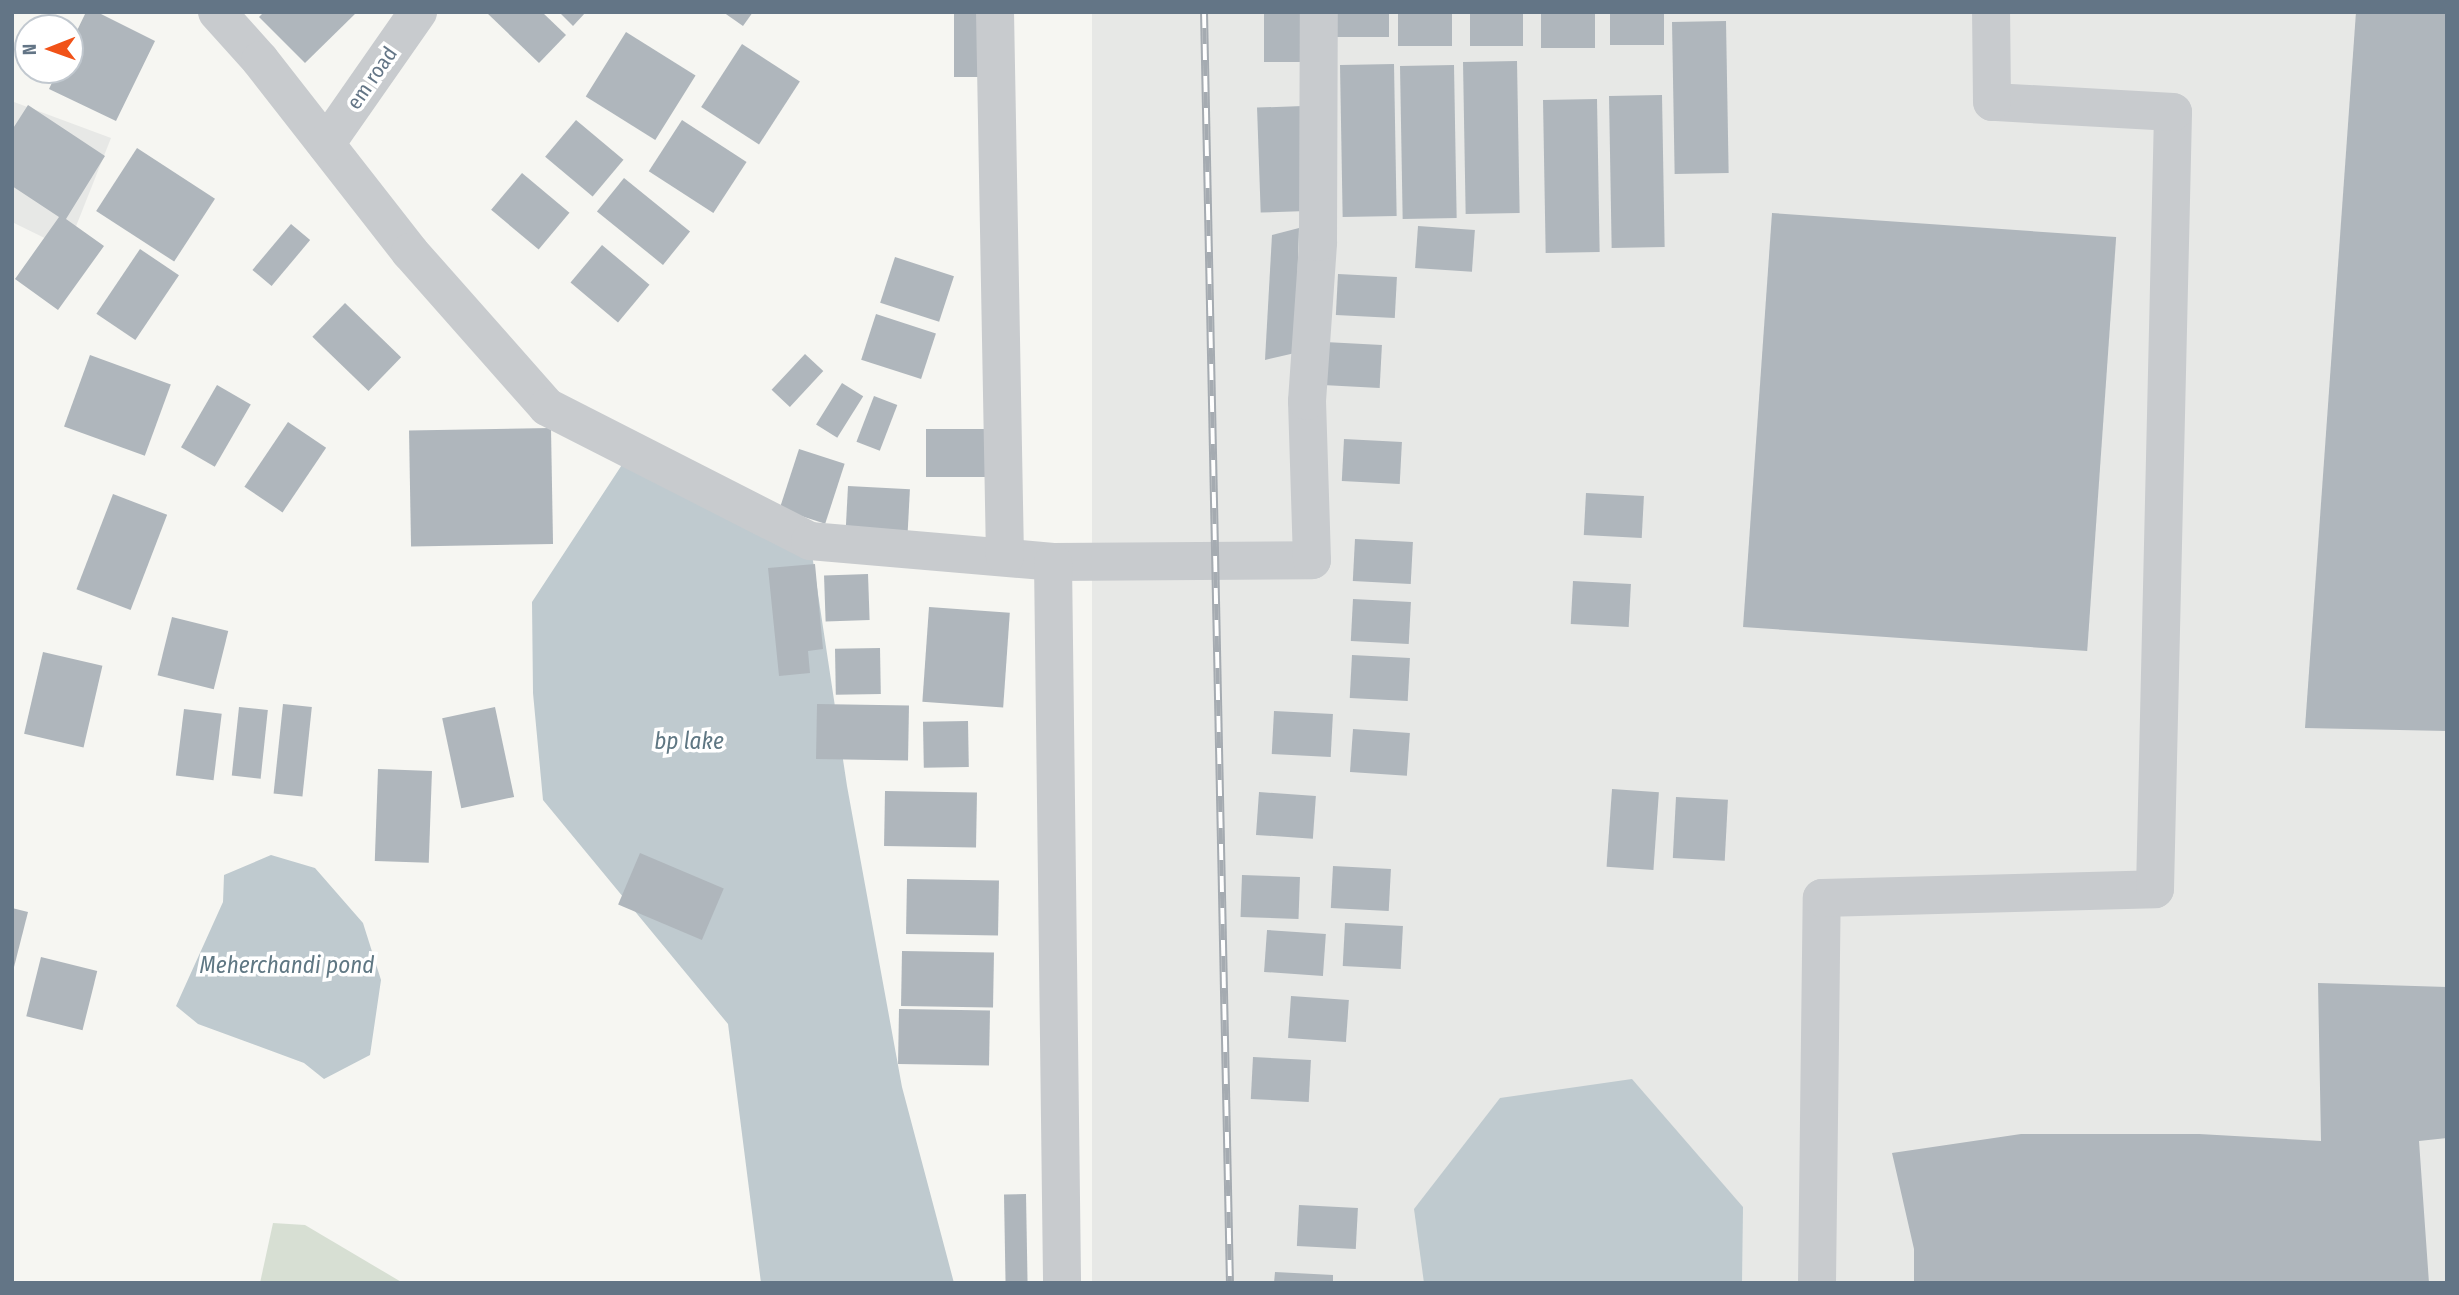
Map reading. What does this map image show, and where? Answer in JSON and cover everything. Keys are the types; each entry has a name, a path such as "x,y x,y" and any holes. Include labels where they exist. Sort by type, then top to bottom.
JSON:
{"street":[{"path":"217,12 410,251 547,407 810,541 1053,562 1312,560 1307,401 1318,242 1319,12"},
{"name":"em road","path":"326,144 418,12"},
{"path":"995,12 1004,557"},
{"path":"1817,1283 1822,898 2154,888 2173,112 1992,102 1991,12"},
{"path":"1053,562 1062,1283"}],"shaded area":[{"path":"1092,12 2447,12 2447,1283 1092,1283"},
{"path":"14,102 111,138 67,249 12,222"},
{"path":"273,1223 305,1225 403,1283 260,1283"}],"water":[{"name":"bp lake","path":"631,451 810,541 847,786 902,1087 954,1283 761,1283 728,1024 543,800 533,693 532,602"},
{"name":"Meherchandi pond","path":"271,855 315,868 363,923 381,980 370,1055 324,1079 304,1063 198,1024 176,1006 223,902 224,875"},
{"path":"1632,1079 1743,1207 1742,1283 1424,1283 1414,1209 1500,1098"}],"building":[{"path":"86,12 97,12 155,41 116,121 49,89 51,84 84,84"},
{"path":"264,12 357,12 305,63 259,17"},
{"path":"486,12 542,12 566,35 539,63"},
{"path":"559,12 586,12 573,26"},
{"path":"723,12 753,12 743,26"},
{"path":"954,12 986,12 986,77 954,77"},
{"path":"1264,12 1310,12 1310,62 1264,62"},
{"path":"1335,12 1389,12 1389,37 1335,37"},
{"path":"1398,12 1452,12 1452,46 1398,46"},
{"path":"1470,12 1523,12 1523,46 1470,46"},
{"path":"1541,12 1595,12 1595,48 1541,48"},
{"path":"1610,12 1664,12 1664,45 1610,45"},
{"path":"2356,12 2447,12 2447,731 2305,728"},
{"path":"1726,21 1729,173 1675,174 1672,22"},
{"path":"626,32 696,75 655,140 586,96"},
{"path":"742,44 800,82 759,144 701,107"},
{"path":"1517,61 1520,213 1466,214 1463,62"},
{"path":"1394,64 1397,216 1343,217 1340,65"},
{"path":"1454,65 1457,218 1403,219 1400,66"},
{"path":"1662,95 1665,247 1612,248 1609,96"},
{"path":"1597,99 1600,252 1546,253 1543,100"},
{"path":"28,105 105,156 66,219 104,246 58,310 15,279 59,217 12,186 12,130"},
{"path":"1303,106 1307,211 1261,213 1257,108"},
{"path":"576,120 623,160 593,197 545,157"},
{"path":"682,120 747,162 713,213 649,171"},
{"path":"137,148 215,199 174,262 96,211"},
{"path":"522,173 569,213 539,250 491,210"},
{"path":"624,178 690,231 663,265 597,211"},
{"path":"1772,213 2116,237 2087,651 1743,627"},
{"path":"291,224 310,240 272,286 252,270"},
{"path":"1418,226 1475,230 1472,272 1415,268"},
{"path":"1299,228 1295,353 1265,360 1272,235"},
{"path":"602,245 649,285 618,322 571,283"},
{"path":"140,249 179,275 135,340 96,314"},
{"path":"895,257 954,276 939,322 880,303"},
{"path":"1338,274 1397,277 1395,318 1336,315"},
{"path":"345,303 401,357 368,391 312,337"},
{"path":"876,314 936,333 921,379 861,360"},
{"path":"1325,342 1382,345 1380,388 1323,385"},
{"path":"805,354 823,371 790,407 772,390"},
{"path":"90,355 171,384 145,456 64,426"},
{"path":"842,383 863,396 837,438 816,425"},
{"path":"217,385 251,404 215,467 181,447"},
{"path":"874,396 897,405 880,451 856,442"},
{"path":"288,422 326,448 283,512 244,487"},
{"path":"551,428 553,544 411,546 409,430"},
{"path":"926,429 989,429 989,477 926,477"},
{"path":"1344,439 1402,442 1400,484 1342,481"},
{"path":"799,449 845,464 825,524 780,509"},
{"path":"848,486 910,489 907,537 845,534"},
{"path":"1586,493 1644,496 1642,538 1584,535"},
{"path":"113,494 167,515 131,610 76,589"},
{"path":"1355,539 1413,542 1411,584 1353,581"},
{"path":"815,564 823,649 808,651 810,673 779,676 768,568"},
{"path":"868,574 870,620 826,622 824,576"},
{"path":"1573,581 1631,584 1629,627 1571,624"},
{"path":"1353,599 1411,602 1409,644 1351,641"},
{"path":"929,607 1010,613 1003,707 922,702"},
{"path":"172,617 228,631 214,689 157,675"},
{"path":"880,648 881,694 836,695 835,649"},
{"path":"43,652 102,666 84,748 24,734"},
{"path":"1352,655 1410,658 1408,701 1350,698"},
{"path":"283,704 312,707 302,797 274,794"},
{"path":"817,704 909,706 908,761 816,759"},
{"path":"239,707 268,710 261,779 232,776"},
{"path":"495,707 514,797 461,808 442,718"},
{"path":"184,709 222,714 214,780 176,776"},
{"path":"1274,711 1333,714 1331,757 1272,754"},
{"path":"968,721 969,767 924,768 923,722"},
{"path":"1353,729 1410,733 1407,776 1350,772"},
{"path":"378,769 432,771 429,863 375,861"},
{"path":"1612,789 1659,792 1653,870 1607,867"},
{"path":"885,791 977,793 976,848 884,846"},
{"path":"1259,792 1316,796 1313,839 1256,835"},
{"path":"1676,797 1728,800 1725,861 1673,858"},
{"path":"640,853 724,889 702,940 618,905"},
{"path":"1333,866 1391,869 1389,911 1331,908"},
{"path":"1242,875 1300,877 1298,919 1241,917"},
{"path":"907,879 999,881 998,936 906,934"},
{"path":"12,908 28,912 13,971 12,970"},
{"path":"1345,923 1403,926 1401,969 1343,966"},
{"path":"1267,930 1326,934 1323,976 1264,972"},
{"path":"902,951 994,953 993,1008 901,1006"},
{"path":"41,957 97,971 83,1030 26,1016"},
{"path":"2318,983 2447,987 2447,1138 2419,1141 2429,1283 1914,1283 1914,1249 1892,1153 2021,1134 2199,1134 2321,1141"},
{"path":"1291,996 1349,1000 1346,1042 1288,1038"},
{"path":"899,1009 990,1011 989,1066 898,1064"},
{"path":"1253,1057 1311,1060 1309,1102 1251,1099"},
{"path":"1004,1194 1026,1194 1028,1283 1006,1283"},
{"path":"1299,1205 1358,1208 1356,1249 1297,1246"},
{"path":"1275,1272 1333,1275 1333,1283 1274,1283"}],"railway":[{"path":"1204,12 1230,1283"}]}
